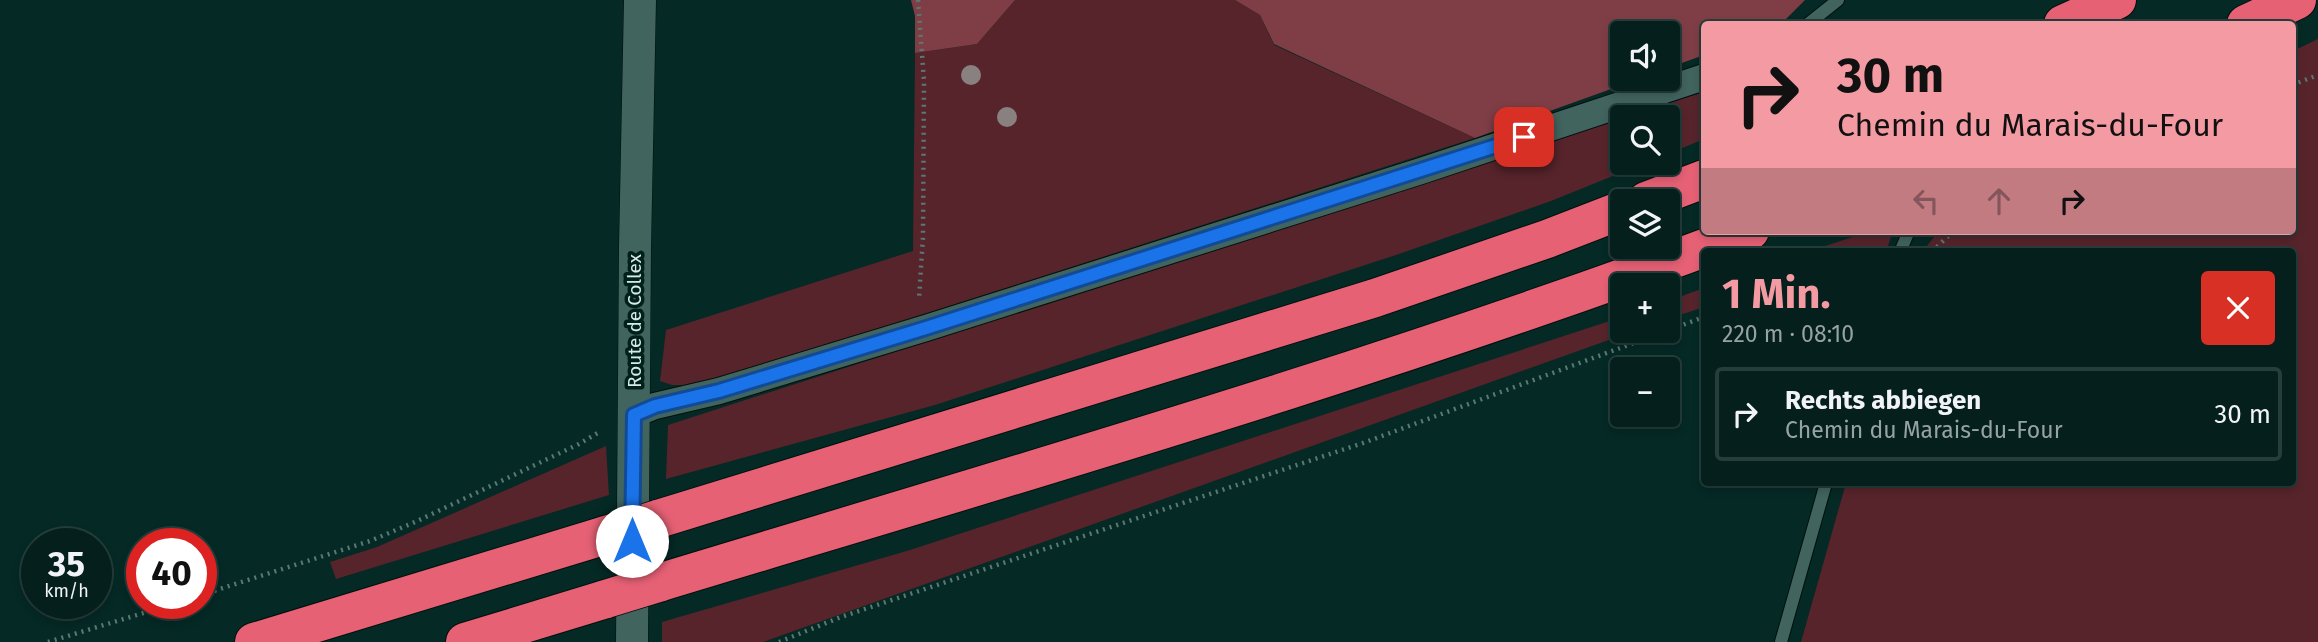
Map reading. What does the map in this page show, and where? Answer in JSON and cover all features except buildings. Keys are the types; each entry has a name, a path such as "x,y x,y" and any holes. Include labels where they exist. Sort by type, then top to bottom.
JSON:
{"highway":[{"path":"2070,21 2118,0"},
{"path":"2252,21 2297,0"},
{"path":"1678,189 1701,180"},
{"path":"254,642 1376,298 1610,215"},
{"path":"1703,248 1739,235"},
{"path":"465,642 1366,365 1701,249"}],"street":[{"name":"Route de Collex","path":"632,642 640,0"},
{"path":"634,415 655,406 719,391 926,328 1421,171 1701,78"}],"lane":[{"path":"1812,21 1838,0"},
{"path":"1781,642 1825,486"}],"path":[{"path":"918,0 925,81 923,237 919,305 925,310 926,328"},
{"path":"2296,83 2318,75"},
{"path":"1937,248 1952,235"},
{"path":"779,642 841,617 1363,443 1701,318"},
{"path":"217,590 381,537 568,450 634,415"},
{"path":"48,642 126,618"}],"shaded area":[{"path":"911,0 1015,0 977,44 915,53 915,16"},
{"path":"1015,0 1235,0 1260,15 1274,45 1475,138 702,385 672,385 660,381 666,330 913,251 915,53 977,44"},
{"path":"1235,0 1805,0 1784,21 1701,21 1701,56 1680,64 1680,21 1610,21 1610,89 1475,138 1274,44 1260,15"},
{"path":"2318,39 2318,642 1801,642 1845,486 2296,486 2296,248 1925,248 1936,235 2296,235 2296,50"},
{"path":"1701,93 1701,140 1680,149 1680,105 1663,105"},
{"path":"1610,122 1610,175 1615,175 1551,201 1396,255 935,405 666,479 668,425"},
{"path":"1859,235 1892,235 1887,248 1819,248"},
{"path":"1701,289 1701,308 1680,315 1680,297"},
{"path":"1610,321 1610,340 763,642 662,642 662,622 910,550"},
{"path":"606,446 609,495 336,579 330,562 377,547"}],"route":[{"path":"632,541 634,415 655,406 719,391 926,328 1524,137"}]}
